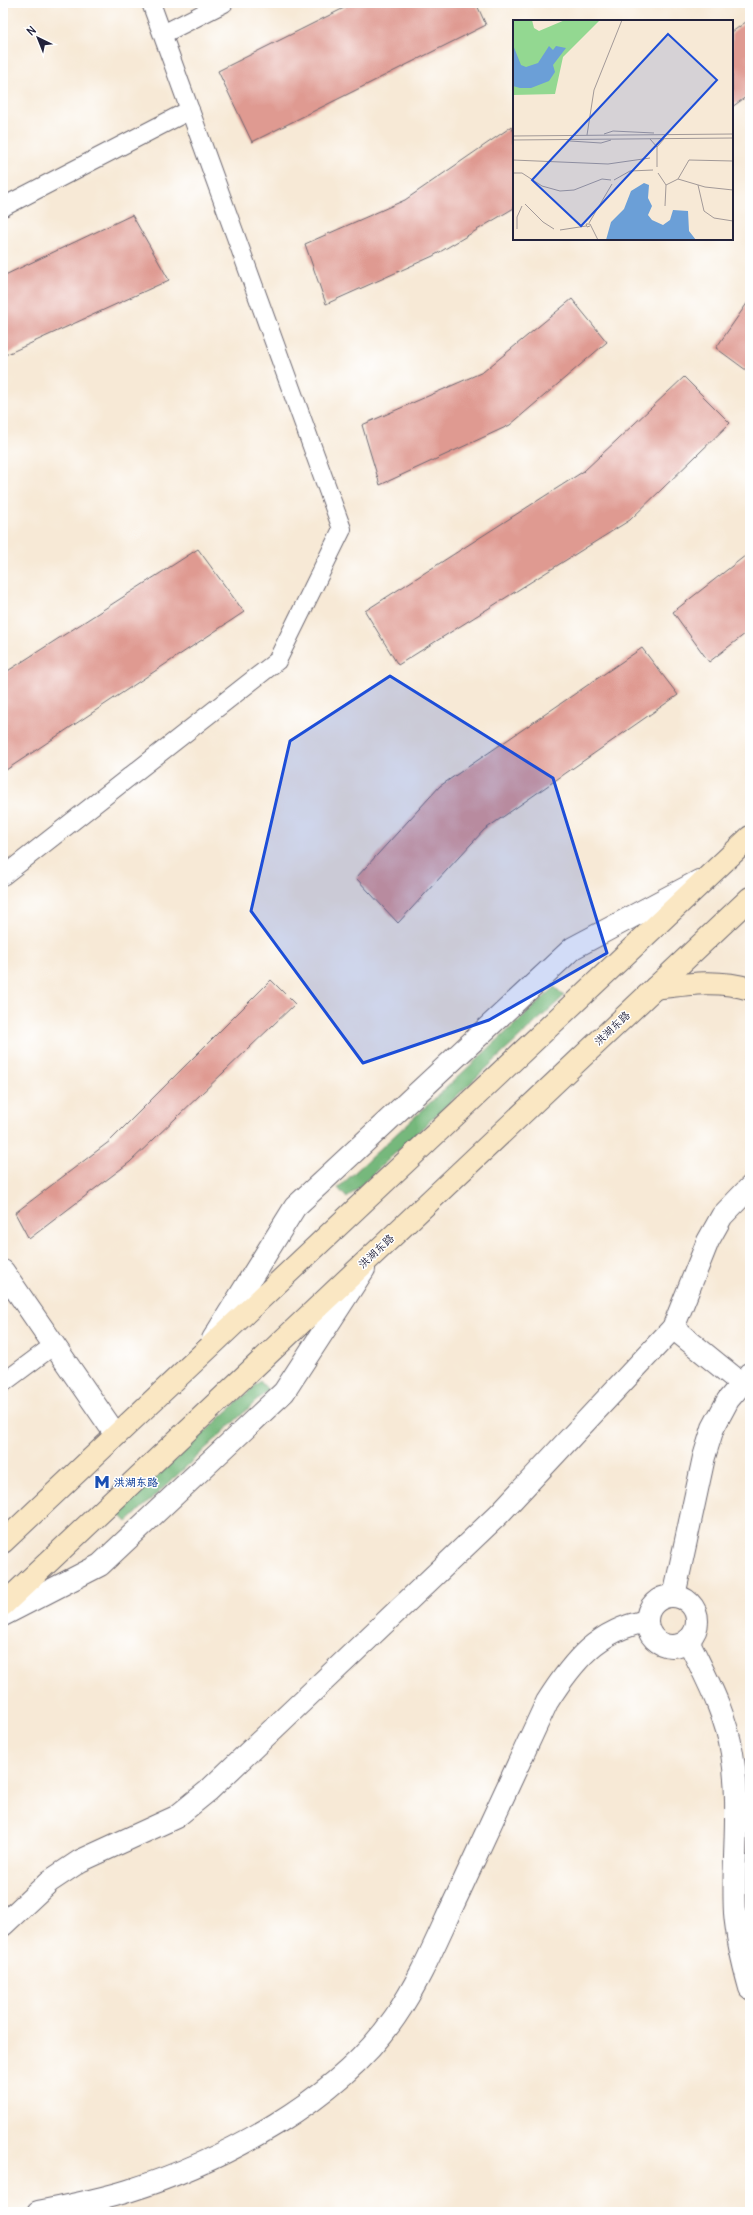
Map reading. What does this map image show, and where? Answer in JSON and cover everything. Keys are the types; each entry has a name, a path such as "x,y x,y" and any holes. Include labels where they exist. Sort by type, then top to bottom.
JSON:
{"main road":[{"path":"3,1542 750,837"},
{"name":"洪湖东路","path":"3,1605 750,898"},
{"path":"655,988 706,982 735,984 750,989"}],"street":[{"path":"206,1349 295,1207 573,948 709,876"},
{"path":"3,1925 50,1881 80,1860 176,1817 208,1791 499,1514 673,1328 708,1241 722,1216 750,1187"},
{"path":"3,1615 100,1565 284,1392 374,1253"},
{"path":"3,1271 116,1435"},
{"path":"673,1328 746,1379 728,1400 713,1428 704,1457 674,1596"},
{"path":"674,1596 682,1598 694,1610 697,1626 688,1640 674,1646 658,1642 648,1630 647,1622 652,1606 662,1599 674,1596"},
{"path":"38,2212 128,2191 200,2164 265,2131 321,2093 362,2056 394,2018 420,1974 547,1702 561,1680 583,1654 606,1635 629,1625 647,1622"},
{"path":"688,1640 727,1726 732,1753 736,1782 735,1913 740,1951 750,1988"}],"lane":[{"path":"3,876 277,661 342,529 151,3"},
{"path":"162,34 224,3"},
{"path":"3,207 190,110"},
{"path":"3,1383 54,1345"}],"highlighted area":[{"path":"390,676 553,778 607,953 489,1020 363,1063 251,911 290,741"}],"green space":[{"path":"555,987 564,996 347,1198 338,1188"},
{"path":"260,1381 268,1390 127,1522 118,1513"}],"building":[{"path":"354,3 476,3 486,25 252,142 218,71"},
{"path":"750,19 750,94 733,106 733,31"},
{"path":"511,127 513,130 513,209 433,256 326,304 305,244 405,200"},
{"path":"132,215 169,280 3,356 3,276"},
{"path":"572,299 607,342 510,425 380,485 362,425 483,372"},
{"path":"750,299 750,373 716,348"},
{"path":"684,377 730,423 630,520 398,665 365,611 584,471"},
{"path":"198,549 244,612 3,772 3,674"},
{"path":"750,552 750,630 709,662 673,612"},
{"path":"642,648 678,695 484,830 398,923 356,878 440,786"},
{"path":"271,980 295,1004 130,1162 29,1239 15,1213 110,1141"}],"place":[{"name":"洪湖东路","path":"102,1482"}]}
